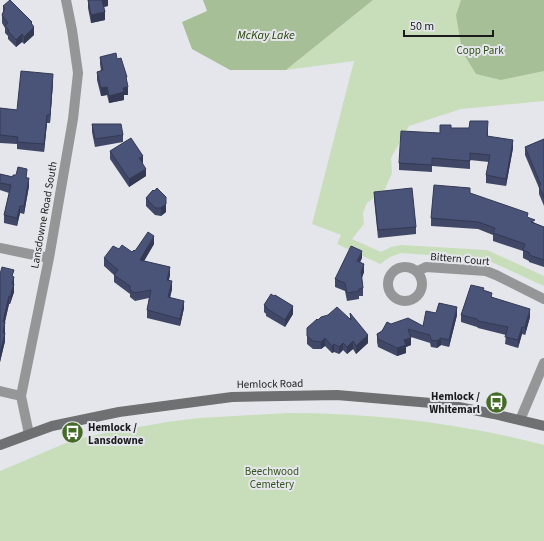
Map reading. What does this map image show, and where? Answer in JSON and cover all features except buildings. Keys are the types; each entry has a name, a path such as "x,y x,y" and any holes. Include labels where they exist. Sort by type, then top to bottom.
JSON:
{"main road":[{"name":"Hemlock Road","path":"0,444 76,420 119,412 232,397 337,395 443,404 544,426"}],"street":[{"name":"Lansdowne Road South","path":"29,434 21,396 49,258 73,119 78,73 66,0"},
{"path":"0,248 49,258"},
{"name":"Bittern Court","path":"418,271 426,268 486,271 544,299"},
{"path":"520,420 544,363"},
{"path":"0,391 21,396"}],"green space":[{"name":"Copp Park","path":"373,0 544,0 544,101 461,109 409,126 391,158 392,173 385,189 367,203 363,213 364,224 352,239 381,252 391,247 401,245 487,250 544,276 544,286 485,259 401,253 390,257 380,264 337,244 341,235 312,224 354,61 286,70"},
{"name":"Beechwood Cemetery","path":"288,413 320,413 385,417 449,425 512,437 544,445 544,541 0,541 0,471 73,440 105,433 199,418"}],"water":[{"name":"McKay Lake","path":"203,0 373,0 286,70 230,70 192,49 182,22 207,11"},
{"path":"461,0 544,0 544,71 501,80 476,74 462,51 456,15"}],"place":[{"name":"Hemlock / Whitemarl","path":"496,402"},
{"name":"Hemlock / Lansdowne","path":"73,433"}]}
